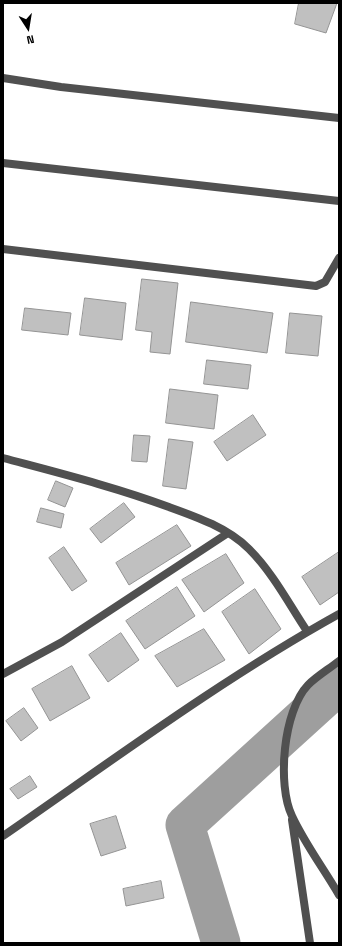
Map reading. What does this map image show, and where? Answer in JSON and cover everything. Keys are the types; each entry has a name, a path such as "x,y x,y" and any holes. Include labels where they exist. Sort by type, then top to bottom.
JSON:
{"street":[{"path":"3,78 61,87 339,118"},
{"path":"3,163 339,201"},
{"path":"3,249 316,286 325,282 339,258"},
{"path":"3,458 123,490 200,518 228,533 248,548 264,565 307,631"},
{"path":"3,674 62,642 228,533"},
{"path":"3,836 222,685 307,631 339,614"},
{"path":"310,943 291,815 285,785 284,744 292,714 307,686 339,661"},
{"path":"291,815 339,895"}],"building":[{"path":"299,3 337,3 326,33 295,24"},
{"path":"142,279 178,283 170,354 150,352 152,332 136,330"},
{"path":"85,298 126,303 122,340 80,335"},
{"path":"191,302 273,313 267,353 186,342"},
{"path":"25,308 71,313 68,335 22,330"},
{"path":"290,313 322,316 318,356 286,353"},
{"path":"207,360 251,365 248,389 204,384"},
{"path":"170,389 218,395 214,429 166,423"},
{"path":"253,415 266,435 227,461 214,442"},
{"path":"134,435 150,436 147,462 132,461"},
{"path":"169,439 193,442 186,489 163,486"},
{"path":"56,481 73,488 65,507 48,500"},
{"path":"124,503 135,517 101,543 90,529"},
{"path":"41,508 64,514 61,528 37,522"},
{"path":"177,525 191,546 129,585 116,563"},
{"path":"64,547 87,581 72,591 49,558"},
{"path":"339,552 339,592 320,605 302,577"},
{"path":"226,554 244,583 204,612 182,580"},
{"path":"177,587 195,616 145,649 126,621"},
{"path":"255,589 281,629 249,654 222,612"},
{"path":"204,629 225,660 177,687 155,656"},
{"path":"121,633 139,660 108,682 89,655"},
{"path":"72,666 90,698 50,721 32,689"},
{"path":"24,708 38,728 21,741 6,721"},
{"path":"30,776 37,787 18,799 10,789"},
{"path":"116,816 126,848 101,856 90,824"},
{"path":"161,881 164,898 126,906 123,889"}],"waterway":[{"path":"221,943 185,825 339,685"}]}
